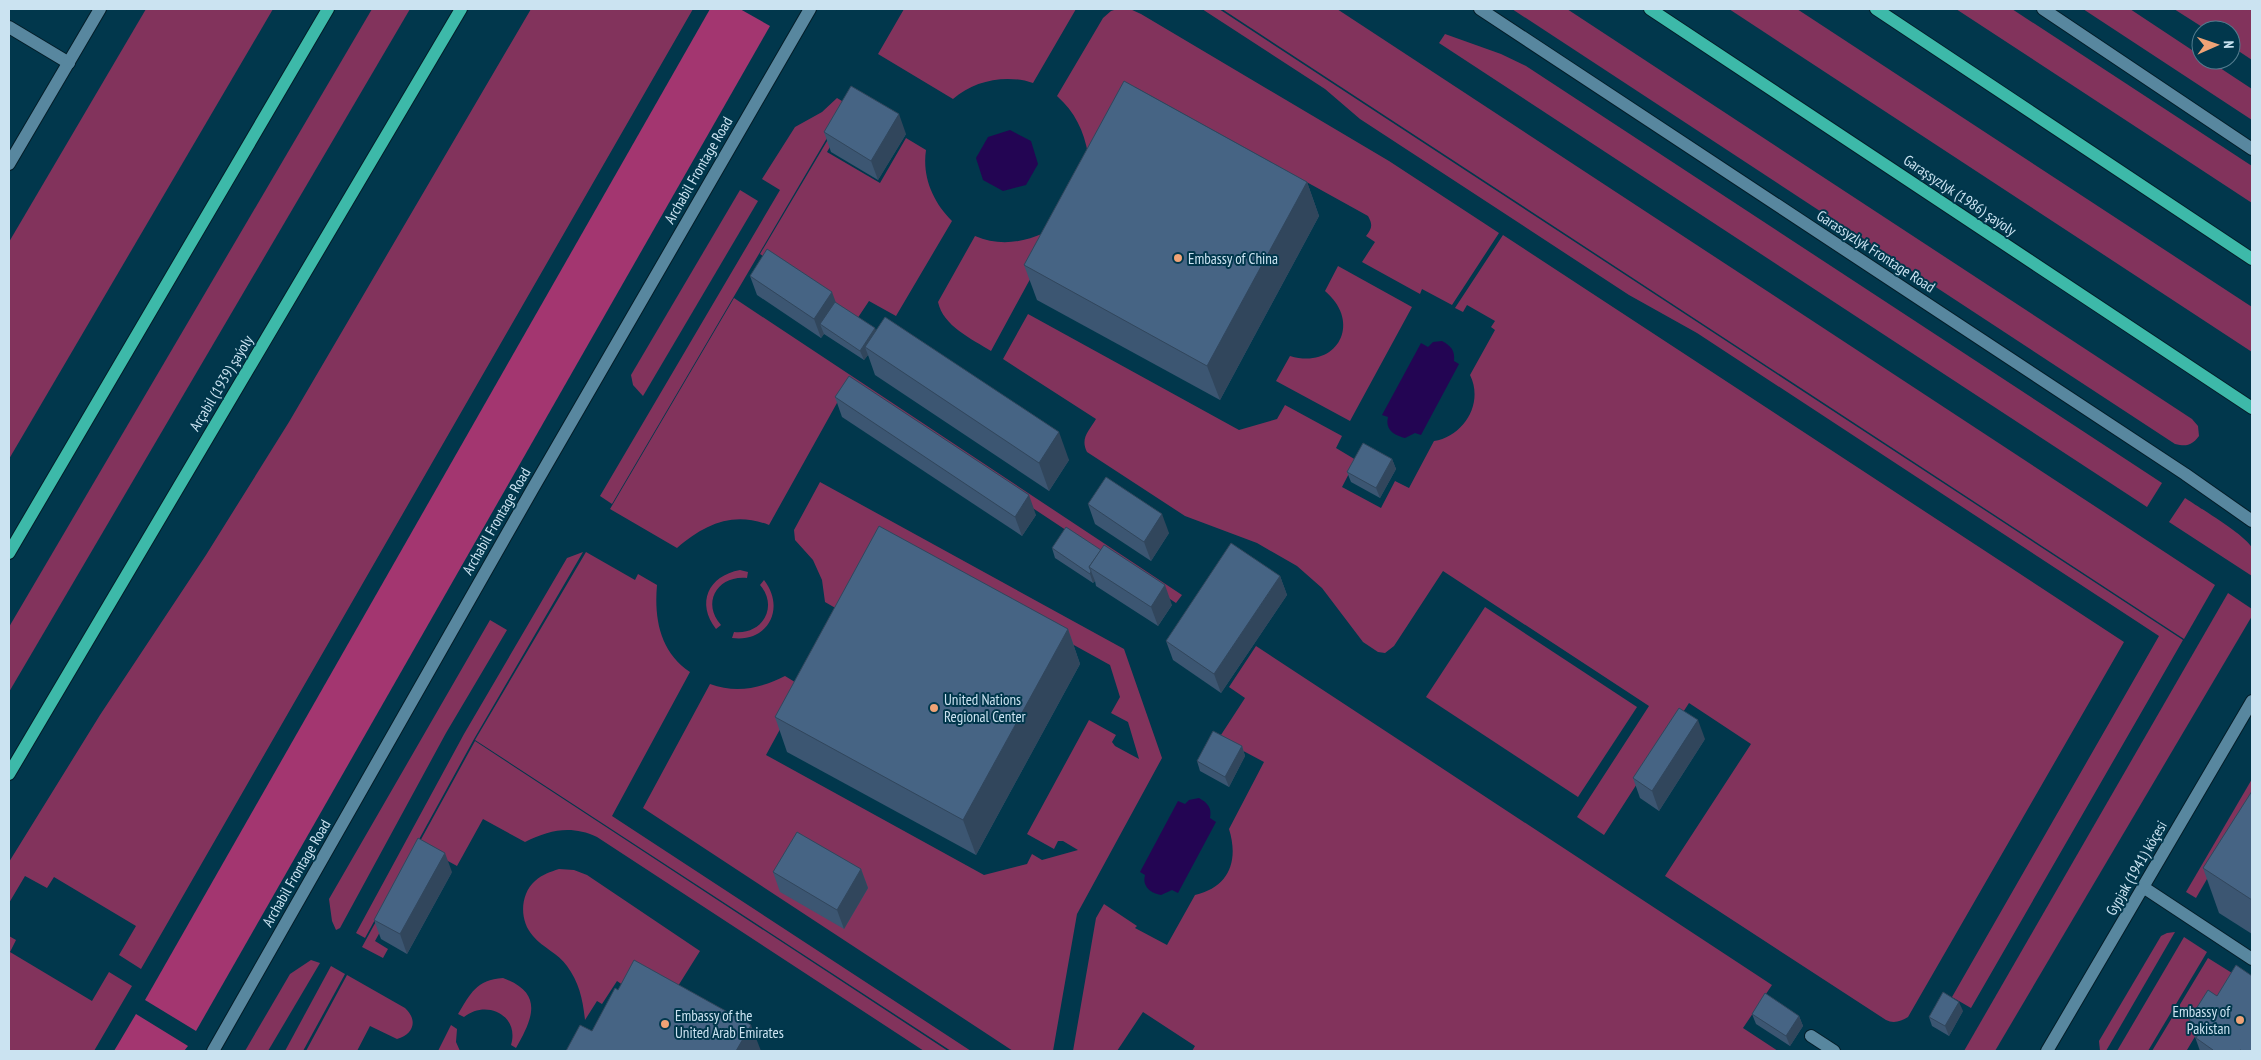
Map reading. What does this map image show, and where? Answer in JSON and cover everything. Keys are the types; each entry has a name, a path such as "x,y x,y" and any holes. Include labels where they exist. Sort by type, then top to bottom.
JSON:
{"main road":[{"path":"9,553 328,9"},
{"name":"Arçabil (1939) şaýoly","path":"9,774 461,9"},
{"name":"Garaşsyzlyk (1986) şaýoly","path":"1650,9 2252,408"},
{"path":"1876,9 2252,259"}],"street":[{"path":"9,164 100,9"},
{"name":"Archabil Frontage Road","path":"213,1051 532,490 810,9"},
{"name":"Garassyzlyk Frontage Road","path":"1480,9 2177,469 2252,521"},
{"path":"2043,9 2252,149"},
{"path":"9,26 68,62"},
{"name":"Gypjak (1941) köçesi","path":"2047,1051 2252,701"},
{"path":"2143,888 2252,959"},
{"path":"1811,1036 1834,1051"}],"shaded area":[{"path":"146,9 273,9 9,459 9,242"},
{"path":"372,9 410,9 9,692 9,627"},
{"path":"531,9 693,9 141,969 119,955 136,926 54,877 47,888 25,876 9,903 9,862 100,715 206,555 289,422"},
{"path":"710,9 740,9 770,26 196,1031 145,1000"},
{"path":"904,9 1076,9 1033,83 1012,79 991,80 961,92 953,99 878,54"},
{"path":"1130,9 1141,14 1389,161 1499,233 1452,305 1422,289 1420,294 1362,262 1375,242 1366,236 1371,226 1368,216 1135,87 1088,154 1078,122 1057,96 1103,18 1111,11"},
{"path":"1202,9 1219,9 2183,640 1971,1008 1952,997 2159,636 1697,333 1629,295 1360,119 1325,89"},
{"path":"1222,9 1337,9 2215,585 2184,639"},
{"path":"1512,9 1567,9 2192,419 2198,426 2199,436 2189,444 2175,444"},
{"path":"1729,9 1797,9 2252,307 2252,352"},
{"path":"1956,9 2012,9 2252,166 2252,203"},
{"path":"2083,9 2130,9 2191,49 2191,70 2223,70 2252,89 2252,120"},
{"path":"2174,9 2252,9 2252,60 2241,53 2241,20 2191,20"},
{"path":"1445,34 1501,54 1526,66 2162,483 2147,507 1439,43"},
{"path":"837,98 847,104 612,504 600,496 780,190 762,179 795,127 822,112"},
{"path":"849,104 853,107 827,152 880,183 906,138 926,150 926,170 930,188 939,206 952,221 896,316 869,301 857,319 760,254"},
{"path":"1010,130 1031,141 1038,164 1026,185 1003,191 983,180 976,158 988,137"},
{"path":"740,190 758,201 643,396 633,385 631,375"},
{"path":"1044,233 1053,237 991,351 967,337 952,325 941,311 938,302 975,236 992,241 1010,242"},
{"path":"1503,235 2124,642 1908,1017 1895,1022 1886,1020 1665,876 1751,744 1689,703 1604,835 1577,817 1649,706 1443,571 1394,646 1385,653 1378,652 1363,642 1322,588 1297,566 1257,543 1185,516 1087,452 1084,443 1085,439 1096,419 1003,359 1028,314 1239,430 1277,419 1285,405 1342,436 1336,448 1356,460 1342,487 1381,508 1395,481 1409,488 1434,441 1454,433 1469,417 1473,407 1474,396 1474,386 1470,375 1495,330 1491,327 1495,321 1467,305 1463,312 1455,308"},
{"path":"1338,266 1412,307 1350,421 1276,381 1290,356 1307,359 1321,356 1332,350 1339,341 1343,329 1342,317 1336,304 1325,291"},
{"path":"734,298 1182,595 1176,603 847,385 769,525 743,519 720,522 698,532 677,548 610,509"},
{"path":"1442,341 1452,349 1454,361 1459,364 1421,435 1415,433 1405,438 1397,435 1389,429 1388,417 1382,415 1421,343 1428,347 1433,342"},
{"path":"820,482 1124,649 1162,758 1077,914 1053,1051 1013,1051 643,808 710,684 730,689 749,688 767,684 785,676 803,687 766,755 984,875 1027,864 1032,854 1042,860 1078,850 1063,841 1058,841 1054,849 1027,834 1089,720 1116,735 1112,742 1115,746 1139,759 1128,722 1111,713 1120,697 1110,665 884,540 844,613 825,602 822,580 813,560 795,540 794,530"},
{"path":"2185,498 2248,542 2253,551 2252,576 2169,522"},
{"path":"583,552 474,739 365,938 356,933 464,734 567,558"},
{"path":"586,552 635,580 638,574 657,585 656,598 661,634 672,655 690,672 612,816 971,1051 951,1051 475,740"},
{"path":"740,570 748,572 747,578 737,578 721,585 713,599 715,616 721,625 716,629 707,610 706,600 708,592 720,578"},
{"path":"764,580 773,602 773,612 770,621 764,629 755,635 745,638 732,638 734,632 744,632 753,629 765,618 768,602 760,585"},
{"path":"2228,593 2252,609 2252,616 1995,1051 1964,1051"},
{"path":"1485,607 1637,707 1578,797 1426,697"},
{"path":"490,620 507,630 446,733 340,928 336,930 332,921 329,899"},
{"path":"1256,646 1772,985 1743,1028 1778,1051 1192,1051 1195,1046 1143,1012 1117,1051 1073,1051 1096,918 1104,904 1137,926 1135,928 1167,945 1195,895 1216,886 1228,871 1232,862 1233,852 1229,829 1264,762 1219,738 1245,698 1229,687"},
{"path":"475,741 948,1051 924,1051 597,837 578,831 552,832 525,842 483,819 457,866 426,849 375,941 388,949 383,958 362,947"},
{"path":"2252,779 2252,801 2196,898 2186,892"},
{"path":"1199,798 1209,806 1210,818 1216,822 1178,893 1172,890 1161,895 1154,893 1146,886 1145,875 1140,872 1178,801 1185,804 1189,800"},
{"path":"559,869 574,870 587,875 700,951 673,994 630,990 617,981 602,1004 597,1001 585,1020 580,992 575,978 563,961 533,936 525,923 524,900 530,886 541,877"},
{"path":"2175,932 2106,1051 2100,1051 2099,1041 2161,936"},
{"path":"9,936 16,940 10,952 92,1001 109,972 132,986 94,1051 9,1051"},
{"path":"2184,937 2207,952 2148,1051 2117,1051"},
{"path":"2208,958 2240,978 2222,991 2188,1051 2152,1051"},
{"path":"311,960 320,963 268,1051 245,1051 290,974"},
{"path":"331,966 345,974 303,1051 285,1051"},
{"path":"347,975 405,1008 412,1017 413,1022 410,1030 403,1037 397,1039 370,1026 357,1051 306,1051"},
{"path":"503,978 525,991 530,999 530,1017 516,1048 511,1045 511,1025 499,1013 491,1010 482,1010 464,1017 458,1014 471,994 480,985 494,979"},
{"path":"136,1014 188,1046 184,1051 114,1051"},
{"path":"451,1025 457,1029 456,1042 460,1051 438,1051"}],"building":[{"name":"Embassy of China","path":"1124,81 1307,182 1207,366 1024,265"},
{"path":"851,86 899,114 871,161 824,132"},
{"path":"767,249 832,292 814,319 750,276"},
{"path":"835,302 875,328 860,351 820,324"},
{"path":"885,317 1059,432 1039,463 865,347"},
{"path":"849,376 1029,495 1015,517 835,397"},
{"path":"1363,443 1392,459 1376,488 1347,472"},
{"path":"1106,477 1162,514 1144,542 1088,504"},
{"name":"United Nations Regional Center","path":"879,526 1068,629 963,820 775,717"},
{"path":"1066,527 1101,550 1089,567 1090,574 1052,548"},
{"path":"1231,543 1280,576 1214,674 1166,641"},
{"path":"1104,545 1165,585 1151,607 1089,567"},
{"path":"1679,708 1698,720 1652,791 1633,778"},
{"path":"1213,731 1242,746 1225,777 1197,761"},
{"path":"2252,791 2252,900 2203,868"},
{"path":"797,832 861,869 837,910 773,872"},
{"path":"418,838 445,853 400,934 374,920"},
{"path":"634,960 751,1025 736,1051 566,1051 580,1025 592,1031 615,988 618,990"},
{"path":"2236,965 2252,976 2252,1051 2212,1051 2196,1038 2202,1029 2189,1020 2208,990 2217,996"},
{"path":"1943,992 1959,1002 1945,1026 1929,1017"},
{"path":"1765,993 1799,1016 1786,1036 1752,1014"}],"place":[{"name":"Embassy of China","path":"1178,258"},
{"name":"United Nations Regional Center","path":"934,708"},
{"name":"Embassy of Pakistan","path":"2240,1020"},
{"name":"Embassy of the United Arab Emirates","path":"665,1024"}]}
